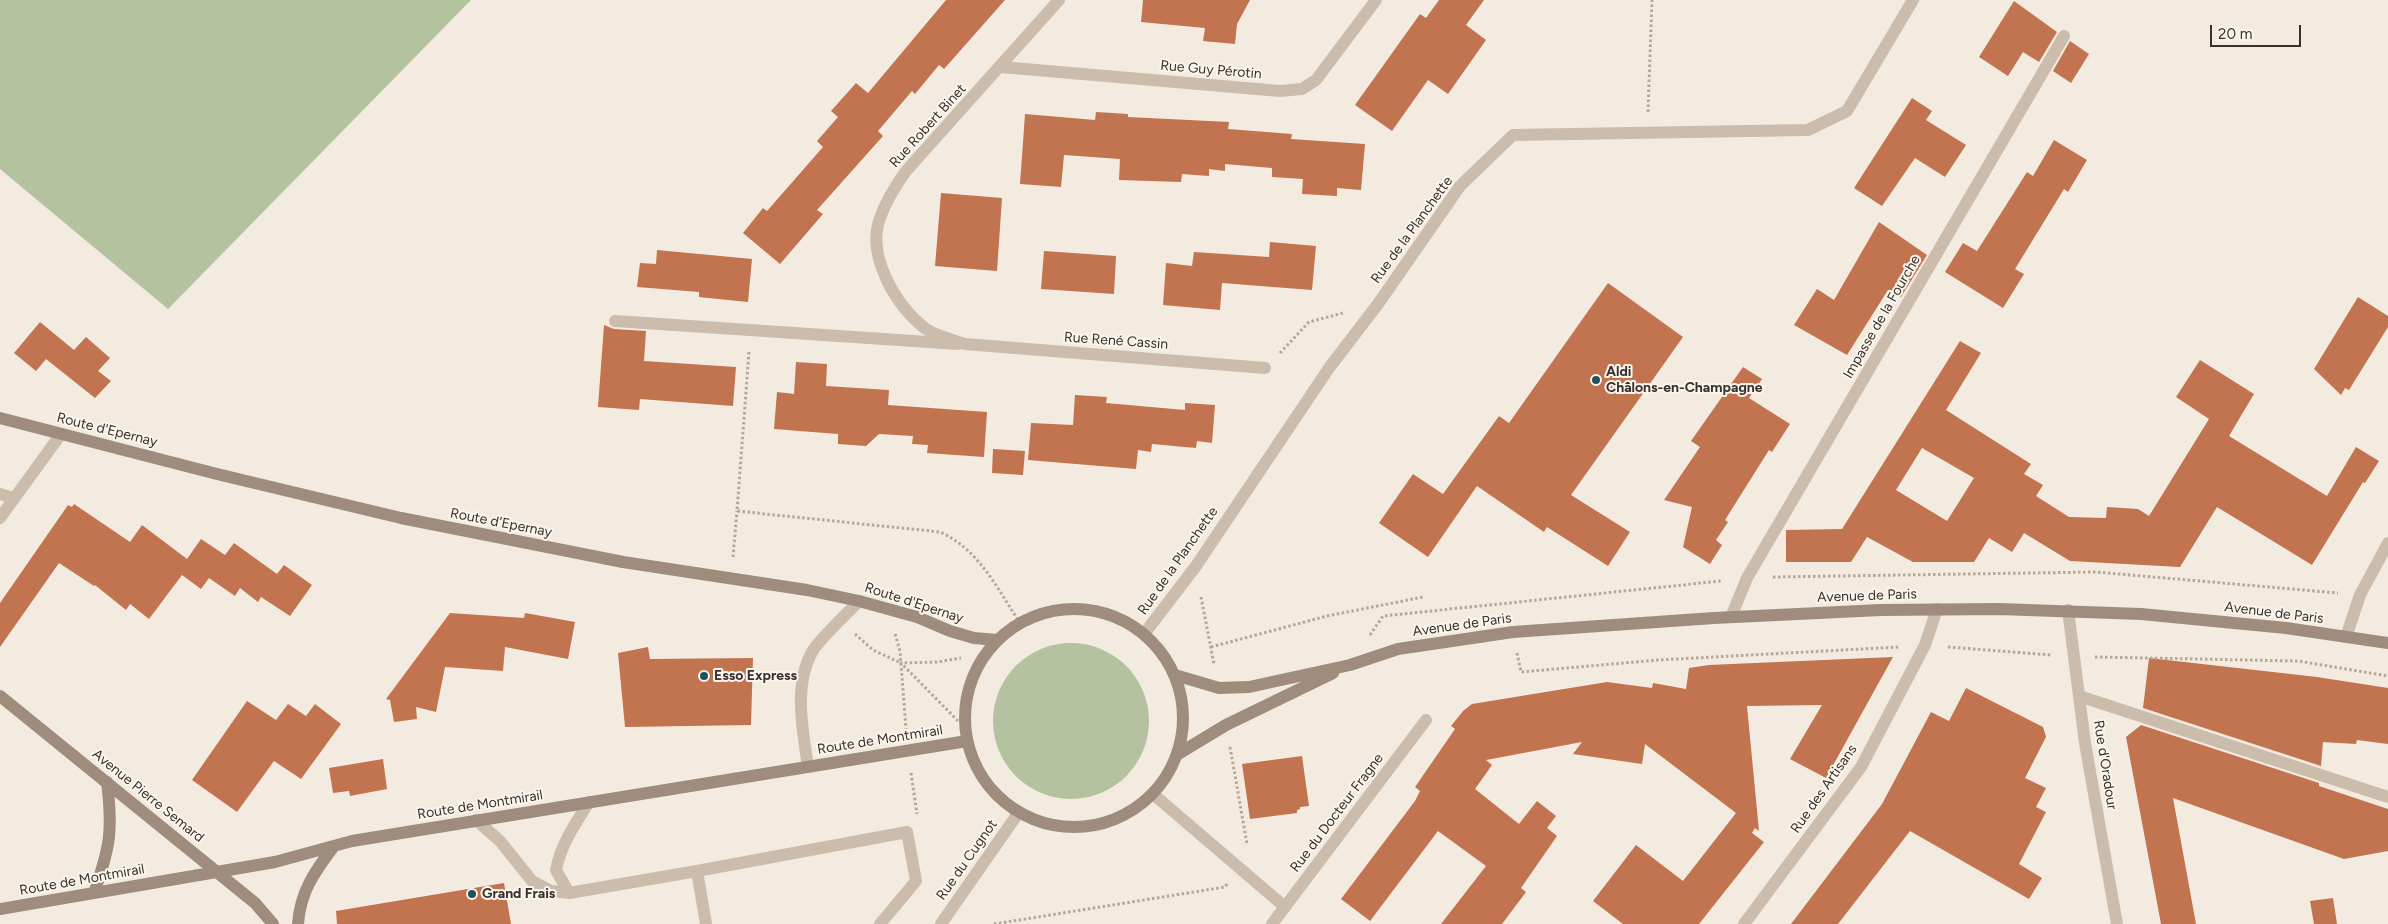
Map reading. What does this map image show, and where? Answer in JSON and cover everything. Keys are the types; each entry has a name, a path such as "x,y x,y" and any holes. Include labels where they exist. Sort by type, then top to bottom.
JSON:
{"main road":[{"name":"Route d'Epernay","path":"0,418 401,518 623,562 731,578 859,601 917,617 950,631 974,638 998,640"},
{"name":"Avenue de Paris","path":"1175,675 1220,688 1249,687 1350,665 1398,649 1504,634 1731,617 1938,609 2068,610 2206,620 2286,628 2388,643"},
{"path":"1084,610 1116,618 1144,634 1162,653 1175,675 1182,701 1183,719 1178,754 1168,776 1153,794 1124,816 1089,827 1053,826 1019,812 995,794 978,770 966,735 966,702 971,685 986,654 998,640 1020,623 1051,612 1084,610"},
{"name":"Avenue de Paris","path":"1178,754 1226,726 1350,665"},
{"name":"Avenue Pierre Semard","path":"0,696 218,872 255,903 273,924"},
{"name":"Route de Montmirail","path":"0,909 275,862 352,841 808,767 966,735"},
{"path":"94,893 108,852 111,834 107,782"},
{"path":"298,924 299,910 305,888 334,846"}],"street":[{"name":"Rue Robert Binet","path":"965,344 926,329 900,301 883,274 877,246 879,220 894,188 906,171 1059,0"},
{"name":"Rue Guy Pérotin","path":"1001,67 1280,91 1302,89 1316,80 1376,0"},
{"name":"Rue de la Planchette","path":"1144,634 1196,566 1329,368 1378,304 1460,186 1513,135 1808,130 1847,111 1913,0"},
{"name":"Impasse de la Fourche","path":"1731,617 1747,578 2064,36"},
{"name":"Rue René Cassin","path":"615,321 965,344 1265,368"},
{"path":"0,518 61,434"},
{"path":"0,494 14,498"},
{"path":"2346,637 2360,595 2388,543"},
{"path":"808,767 801,718 803,675 812,652 859,601"},
{"name":"Rue des Artisans","path":"1744,924 1861,767 1925,645 1938,609"},
{"name":"Rue d'Oradour","path":"2068,610 2085,743 2117,924"},
{"path":"2079,696 2388,797"},
{"name":"Rue du Docteur Fragne","path":"1272,924 1426,720"},
{"path":"1153,794 1285,907"},
{"path":"569,893 558,878 556,870 570,831 589,802"},
{"name":"Rue du Cugnot","path":"941,924 1019,812"},
{"path":"476,820 500,841 532,881 551,891 569,893 907,832 916,881 880,924"},
{"path":"697,870 706,924"}],"path":[{"path":"1647,132 1652,0"},
{"path":"1265,368 1309,322 1378,304"},
{"path":"731,578 738,511 750,331"},
{"path":"738,511 940,532 956,540 975,556 1020,623"},
{"path":"1211,647 1327,616 1423,597"},
{"path":"966,735 901,663 937,662 986,654"},
{"path":"994,924 1225,887 1249,858 1245,836"}],"green space":[{"path":"0,0 471,0 168,309 0,169"},
{"path":"1071,643 1101,649 1114,656 1126,666 1136,678 1143,691 1149,721 1143,751 1136,764 1126,776 1114,786 1101,793 1071,799 1041,793 1028,786 1016,776 1006,764 999,751 993,721 999,691 1006,678 1016,666 1028,656 1041,649"}],"building":[{"path":"946,0 1005,0 944,69 939,65 915,94 912,91 878,131 883,136 817,210 823,214 780,264 743,233 763,208 767,211 823,147 817,141 838,117 831,111 856,83 868,93"},
{"path":"1143,0 1250,0 1237,24 1235,44 1203,41 1205,28 1141,22"},
{"path":"1439,0 1484,0 1466,25 1486,40 1448,94 1428,80 1392,131 1355,105 1420,14 1426,18"},
{"path":"2014,1 2057,32 2039,62 2023,52 2008,76 1979,57"},
{"path":"2070,41 2089,54 2071,83 2053,71"},
{"path":"1912,98 1932,111 1926,120 1966,145 1945,177 1915,158 1882,206 1854,188"},
{"path":"1096,112 1128,114 1128,117 1229,122 1228,129 1292,134 1291,139 1365,144 1361,190 1337,188 1337,196 1302,194 1303,179 1272,177 1272,168 1225,164 1225,171 1209,169 1209,176 1182,174 1181,182 1119,180 1120,159 1064,155 1061,187 1020,184 1025,114 1095,120"},
{"path":"2054,140 2087,160 2068,192 2064,189 2015,269 2024,274 2003,308 1945,272 1963,243 1977,251 2027,172 2033,176"},
{"path":"941,193 1002,198 997,271 935,266"},
{"path":"1879,222 1927,255 1901,297 1888,290 1847,355 1794,325 1817,289 1834,300"},
{"path":"1270,242 1316,246 1312,290 1222,283 1220,310 1163,305 1166,263 1192,266 1194,252 1269,257"},
{"path":"657,250 752,259 748,302 699,297 699,292 637,287 640,263 656,264"},
{"path":"1044,251 1116,256 1114,294 1041,289"},
{"name":"Aldi Châlons-en-Champagne","path":"1608,283 1683,337 1571,495 1630,532 1608,566 1547,527 1544,532 1477,486 1428,557 1379,523 1413,474 1443,494 1499,416 1509,423"},
{"path":"2358,297 2388,316 2388,327 2349,390 2345,388 2341,395 2314,369"},
{"path":"40,322 74,350 86,337 110,358 98,371 111,381 95,398 46,359 36,371 14,353"},
{"path":"604,325 614,329 646,331 644,361 736,367 733,406 640,399 639,410 598,407"},
{"path":"1960,341 1981,353 1946,410 2031,464 2024,474 2043,485 2036,496 2069,517 2106,518 2107,507 2138,509 2149,516 2209,419 2176,397 2200,360 2254,394 2229,436 2327,496 2356,447 2379,461 2365,483 2363,482 2312,565 2217,507 2180,567 2070,561 2024,533 2012,552 1989,538 1974,562 1913,562 1867,537 1851,562 1786,562 1786,530 1842,529","holes":["1922,448 1974,478 1947,521 1896,490"]},
{"path":"796,362 827,364 826,386 889,390 888,405 987,412 984,457 927,453 928,445 912,444 913,436 879,434 866,446 838,444 838,434 774,429 777,392 794,394"},
{"path":"1743,367 1762,379 1749,398 1790,424 1772,452 1769,450 1725,520 1728,522 1716,540 1722,545 1710,564 1683,547 1692,507 1664,500 1700,447 1691,441"},
{"path":"1075,395 1107,397 1106,403 1185,410 1185,403 1215,405 1212,443 1197,441 1196,448 1152,444 1151,452 1138,450 1136,469 1028,460 1031,423 1073,425"},
{"path":"993,449 1025,451 1023,475 992,473"},
{"path":"74,504 130,542 142,525 187,559 201,539 225,555 234,543 277,574 284,565 312,585 290,616 261,597 258,602 240,588 235,596 209,578 201,589 182,575 149,619 130,604 126,610 95,585 59,563 0,647 0,603 68,505 72,507"},
{"path":"450,613 524,618 525,613 575,622 568,659 505,647 503,671 445,667 436,712 416,707 417,719 394,722 390,700 386,699"},
{"name":"Esso Express","path":"648,647 650,659 753,658 751,725 625,727 618,653"},
{"path":"1893,657 1826,778 1790,759 1822,705 1747,706 1759,831 1755,828 1752,833 1764,842 1699,924 1623,924 1593,901 1636,845 1683,881 1736,813 1645,744 1642,764 1573,754 1582,742 1486,760 1492,765 1475,789 1519,824 1537,801 1556,816 1547,828 1557,836 1521,888 1526,892 1502,924 1441,924 1486,866 1438,831 1370,921 1341,899 1415,801 1420,791 1415,787 1455,729 1451,726 1463,711 1472,704 1607,682 1652,688 1653,683 1686,689 1689,668 1709,665"},
{"path":"2149,658 2317,677 2388,688 2388,744 2357,740 2356,744 2323,742 2321,766 2143,708"},
{"path":"1966,688 2043,727 2046,737 2025,778 2046,788 2036,807 2046,812 2019,864 2042,878 2029,899 1910,831 1838,924 1791,924 1882,804 1931,712 1949,721"},
{"path":"247,701 276,720 288,704 306,716 315,704 341,724 301,779 274,761 237,812 192,780"},
{"path":"2141,725 2319,783 2319,786 2388,809 2388,851 2344,859 2173,798 2196,924 2161,924 2126,737"},
{"path":"1302,756 1309,806 1300,807 1297,813 1250,819 1242,764"},
{"path":"383,759 387,789 350,796 349,791 333,793 329,768"},
{"name":"Grand Frais","path":"504,883 511,924 337,924 336,911"},
{"path":"2333,898 2337,924 2314,924 2310,901"}],"place":[{"name":"Aldi Châlons-en-Champagne","path":"1596,380"},
{"name":"Esso Express","path":"704,676"},
{"name":"Grand Frais","path":"472,894"}]}
